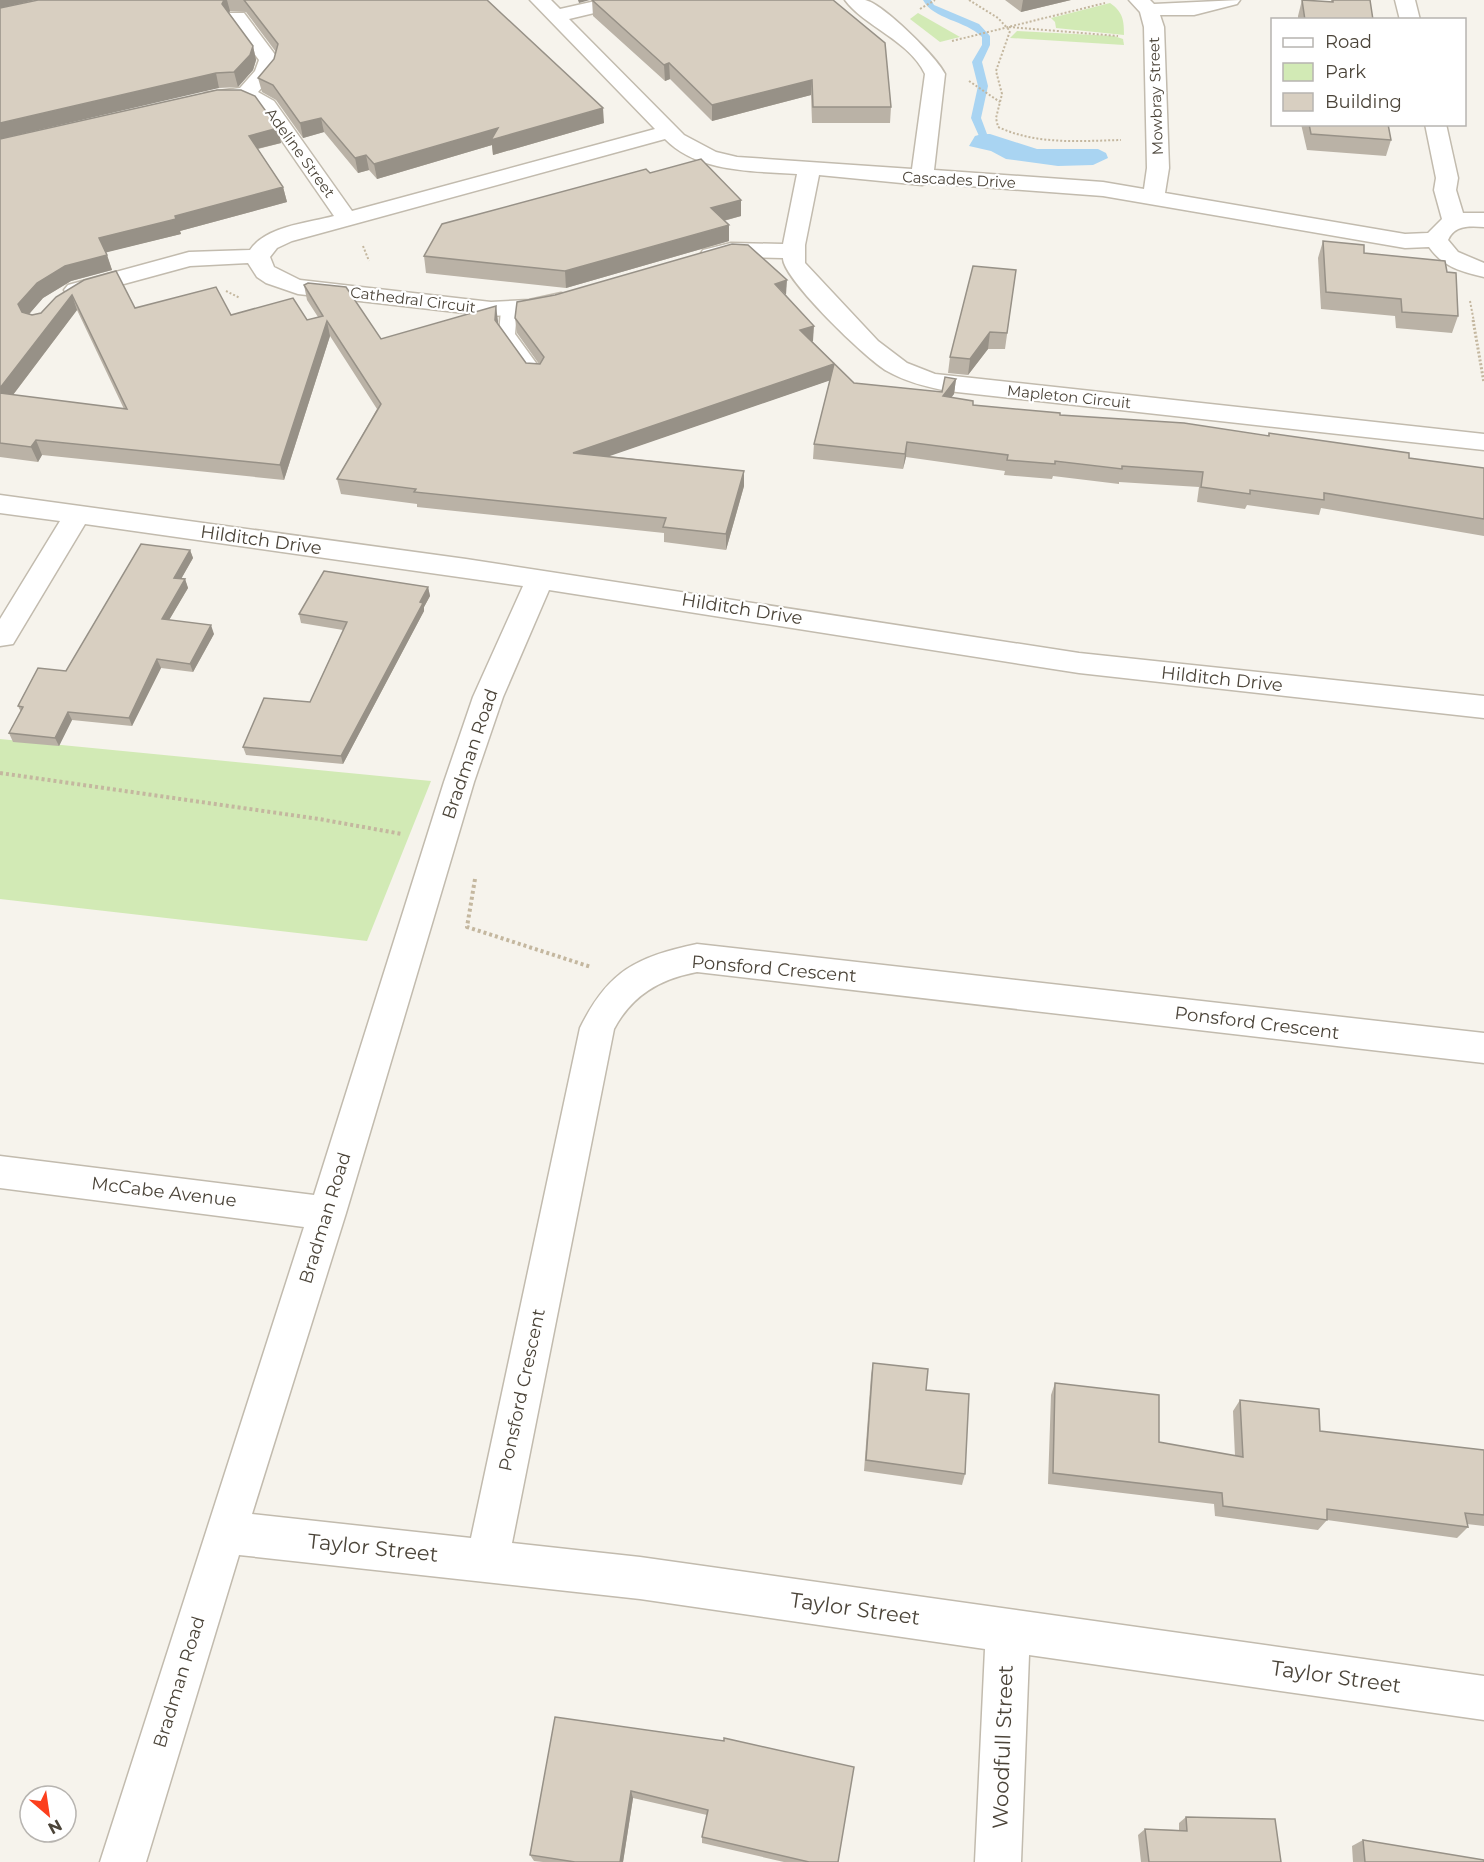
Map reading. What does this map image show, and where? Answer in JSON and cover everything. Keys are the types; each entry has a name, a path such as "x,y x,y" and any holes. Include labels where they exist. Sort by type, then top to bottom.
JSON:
{"street":[{"name":"Cascades Drive","path":"540,0 670,132 695,151 721,160 809,170 1103,189 1404,241 1437,240"},
{"path":"556,16 625,0"},
{"path":"855,0 922,55 934,68 922,178"},
{"path":"1144,5 1194,9 1230,0"},
{"path":"1405,0 1410,18"},
{"name":"Mowbray Street","path":"1144,5 1154,27 1158,168 1154,197"},
{"path":"237,17 269,60 265,72 245,95"},
{"name":"Adeline Street","path":"189,102 220,96 245,95 261,100 267,105 348,219"},
{"path":"1435,126 1447,178 1445,190 1454,222"},
{"path":"59,299 80,288 189,259 259,256 260,249 269,241 670,132"},
{"path":"692,261 731,249 794,251 809,170"},
{"path":"1447,178 1484,211"},
{"path":"1484,220 1454,222 1439,233 1437,240 1447,255 1470,267 1484,270"},
{"name":"Mapleton Circuit","path":"794,251 794,264 803,276 874,349 891,364 929,380 948,384 1484,442"},
{"name":"Cathedral Circuit","path":"259,256 260,266 274,280 298,287 509,310 548,303 581,293"},
{"name":"Hilditch Drive","path":"0,504 540,579 1079,663 1207,679 1484,707"},
{"path":"3,637 78,514"},
{"name":"Bradman Road","path":"123,1862 442,838 488,697 540,579"},
{"name":"Ponsford Crescent","path":"487,1561 597,1028 616,996 638,978 674,962 697,958 1484,1048"},
{"name":"McCabe Avenue","path":"0,1172 327,1213"},
{"name":"Taylor Street","path":"225,1532 640,1578 1484,1698"},
{"name":"Woodfull Street","path":"998,1862 1008,1631"}],"lane":[{"path":"509,310 507,334 536,374"}],"path":[{"path":"919,10 935,0"},
{"path":"969,0 1008,27 1104,33 1127,37"},
{"path":"970,37 1111,1"},
{"path":"1008,27 1010,31 996,71 1002,94 996,118 998,127 1008,133 1055,140 1129,140"},
{"path":"968,80 1001,102"},
{"path":"363,246 373,269"},
{"path":"0,773 319,819 388,833 442,838"},
{"path":"475,874 467,927 591,967 638,978"}],"green space":[{"path":"1110,3 1122,17 1124,35 1056,28 1051,18"},
{"path":"918,13 960,37 940,42 910,19"},
{"path":"1017,31 1114,36 1123,39 1124,45 1010,38"},
{"path":"0,739 431,781 367,941 0,899"}],"water":[{"path":"990,134 1037,149 1098,149 1106,153 1108,158 1093,165 1058,166 1006,159 991,151 969,146 975,136"}],"building":[{"path":"38,0 224,0 222,4 253,46 250,55 234,72 216,73 0,123 0,8"},
{"path":"244,0 487,0 603,108 491,140 498,128 374,164 366,155 355,158 321,118 300,123 273,85 258,78 274,59 278,44"},
{"path":"592,0 833,0 885,43 891,107 813,107 812,80 712,105 669,63 664,65"},
{"path":"1302,0 1333,2 1333,0 1370,0 1373,18 1305,18"},
{"path":"217,90 241,90 255,96 278,128 249,136 283,187 175,216 176,219 99,238 107,255 65,266 37,283 18,304 22,312 32,315 41,313 56,297 84,280 116,271 135,308 216,287 231,315 293,298 307,320 323,316 304,285 308,283 346,287 381,339 496,306 495,320 526,363 540,364 544,357 515,318 517,302 555,295 732,244 748,245 787,280 775,284 814,326 800,330 854,383 942,392 945,377 956,379 943,396 973,401 973,405 1060,413 1060,415 1184,423 1269,436 1269,433 1409,453 1409,458 1484,468 1484,519 1324,493 1324,500 1250,490 1250,494 1201,487 1203,472 1122,466 1122,469 1055,461 1055,464 1007,460 1008,455 907,442 905,454 814,444 834,364 573,453 744,471 726,534 663,527 666,518 414,492 416,489 337,479 381,404 327,321 280,465 36,440 31,447 0,443 0,393 127,409 72,295 0,388 0,139"},
{"path":"1309,126 1388,126 1391,140 1311,134"},
{"path":"701,159 741,200 711,208 729,225 565,271 424,256 442,224 646,169 650,173"},
{"path":"1323,241 1364,245 1364,253 1445,261 1447,272 1456,273 1458,316 1402,312 1401,299 1326,292"},
{"path":"973,266 1016,270 1007,333 990,332 970,359 950,357"},
{"path":"141,544 190,550 174,578 185,579 162,619 211,625 190,664 157,659 129,718 68,712 55,738 9,733 23,707 18,706 38,668 66,671"},
{"path":"324,571 428,587 420,602 423,603 341,756 243,747 264,698 310,702 347,622 299,614"},
{"path":"873,1363 928,1369 926,1390 969,1394 965,1474 866,1460"},
{"path":"1055,1383 1159,1395 1159,1442 1243,1457 1240,1400 1319,1409 1320,1431 1484,1450 1484,1515 1465,1513 1468,1527 1327,1509 1327,1520 1223,1506 1222,1493 1053,1473"},
{"path":"555,1717 724,1741 724,1738 854,1767 838,1862 809,1862 702,1837 708,1810 631,1791 620,1862 575,1862 530,1855"},
{"path":"1186,1817 1275,1819 1281,1862 1149,1862 1145,1829 1187,1831"},
{"path":"1363,1840 1484,1860 1484,1862 1365,1862"}],"waterway":[{"path":"927,0 931,7 976,26 986,36 986,45 977,62 983,86 976,118 982,134"}]}
